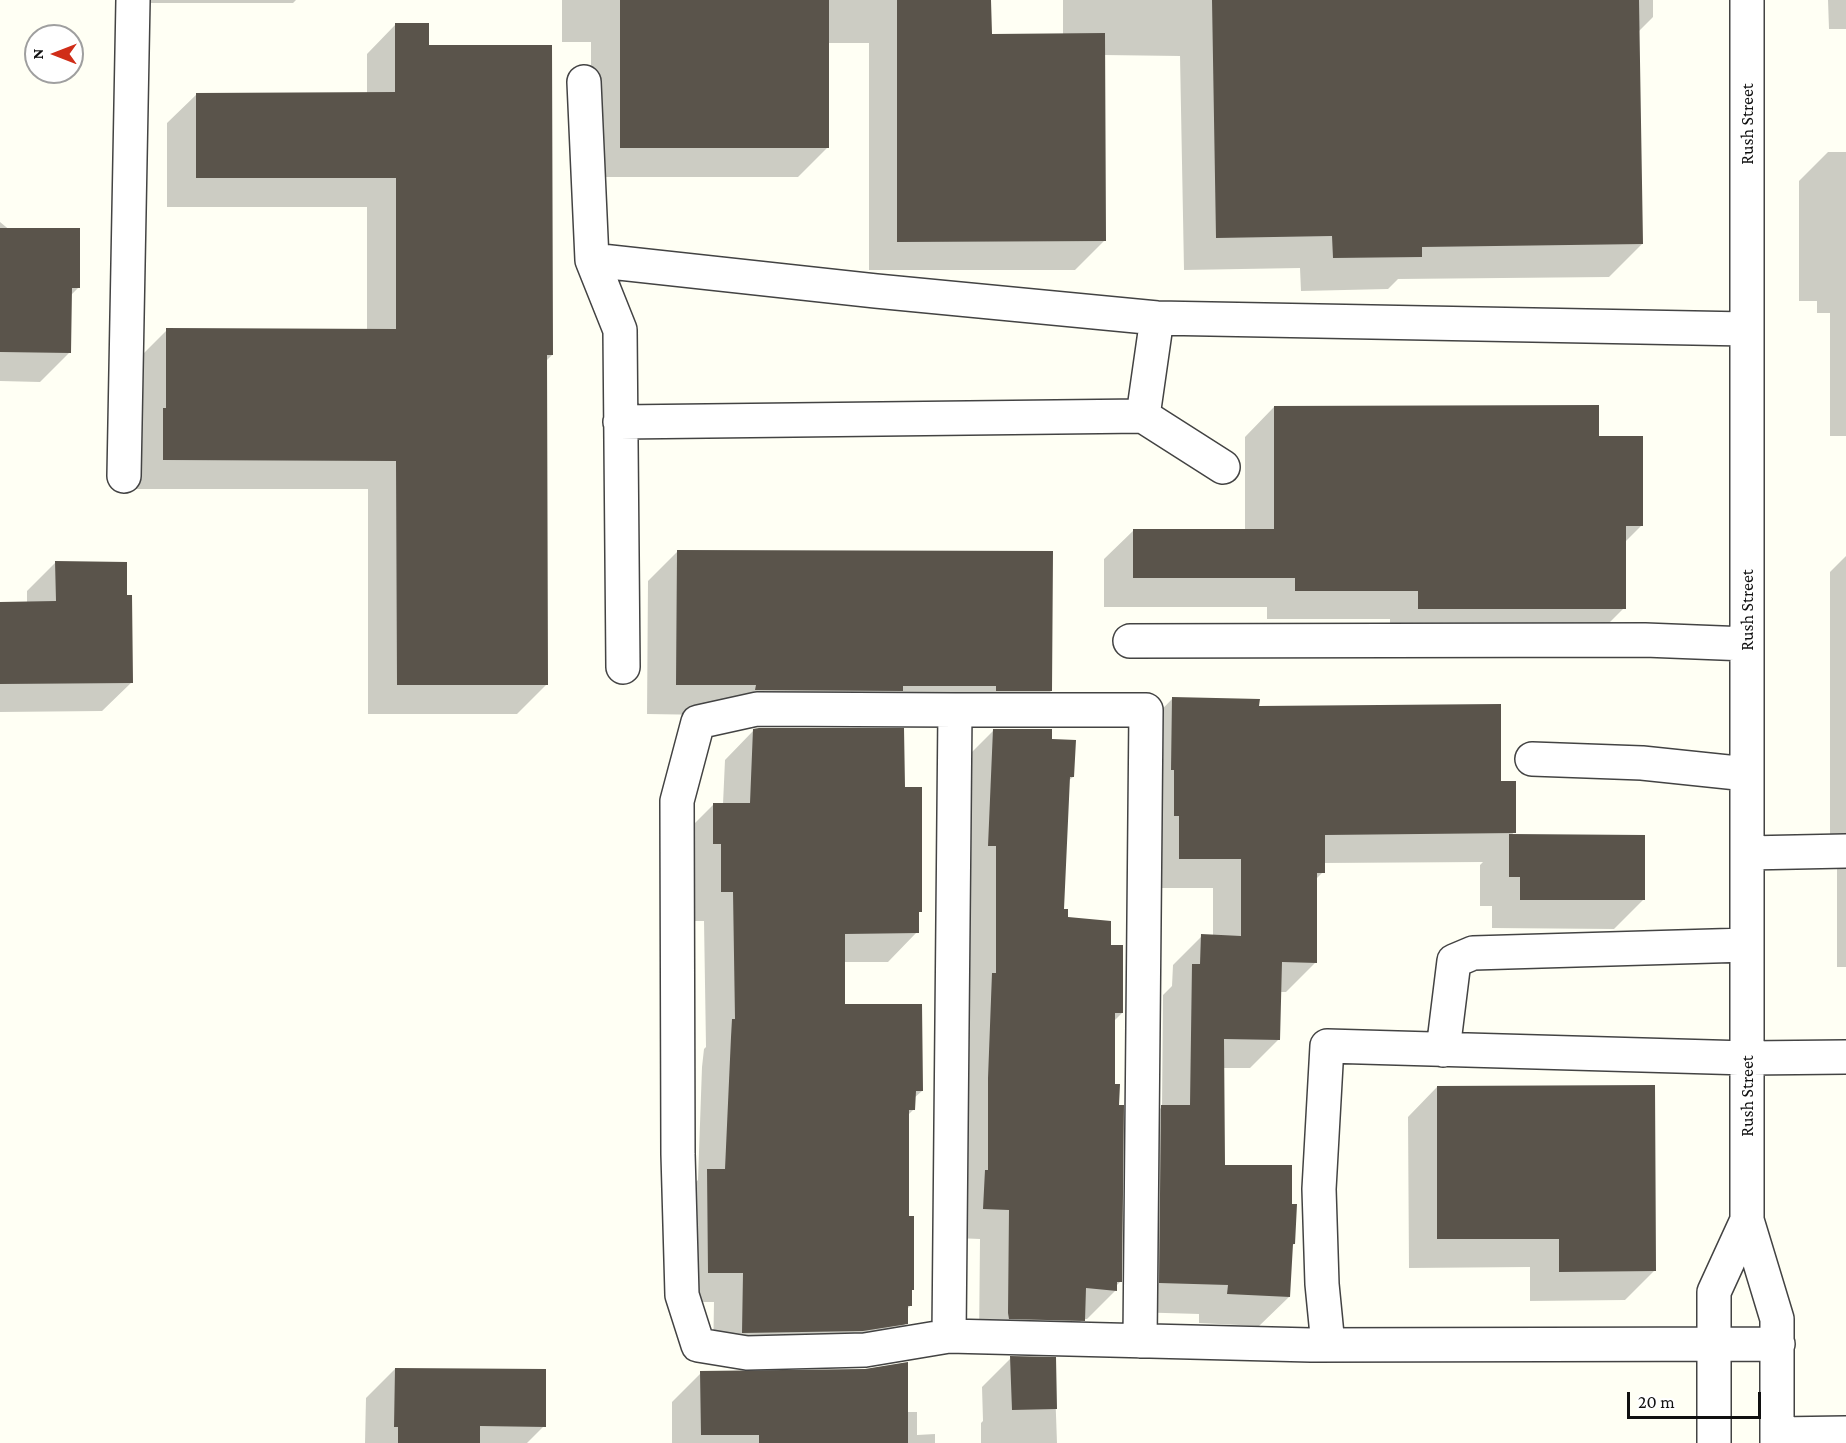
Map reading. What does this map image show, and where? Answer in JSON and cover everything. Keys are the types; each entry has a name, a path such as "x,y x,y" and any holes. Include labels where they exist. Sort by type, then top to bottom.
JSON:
{"street":[{"path":"124,476 133,0"},
{"name":"Rush Street","path":"1747,0 1747,1220 1777,1319 1777,1438"},
{"path":"584,82 592,260 620,330 623,667"},
{"path":"592,260 1157,318 1747,329"},
{"path":"1143,416 1157,318"},
{"path":"620,422 1143,416 1223,467"},
{"path":"1130,641 1645,640 1747,644"},
{"path":"1140,1341 1146,710 758,709 698,722 678,801 678,1154 682,1296 698,1345 747,1353 853,1350 949,1336 1328,1346 1778,1344"},
{"path":"949,1336 955,710"},
{"path":"1532,759 1642,763 1747,774"},
{"path":"1747,853 1846,851"},
{"path":"1443,1050 1454,961 1473,953 1747,945"},
{"path":"1328,1346 1322,1284 1319,1189 1327,1046 1747,1058 1846,1057"},
{"name":"Rush Street","path":"1714,1443 1714,1292 1747,1220"},
{"path":"1777,1438 1846,1433"}],"building":[{"path":"620,0 829,0 829,148 620,148"},
{"path":"897,0 991,0 992,34 1105,33 1106,241 897,242"},
{"path":"1212,0 1639,0 1643,244 1422,247 1422,257 1333,258 1332,236 1216,238"},
{"path":"395,23 429,23 429,45 552,45 553,355 547,355 548,685 397,685 396,461 163,460 163,408 166,408 166,328 396,329 396,178 196,178 196,93 395,92"},
{"path":"0,228 80,228 80,288 72,288 71,353 0,352"},
{"path":"1599,405 1599,436 1643,436 1643,526 1626,526 1626,609 1418,609 1418,591 1295,591 1295,578 1133,578 1133,529 1274,529 1274,406"},
{"path":"677,550 1053,551 1052,691 996,691 996,686 903,686 903,691 755,690 756,685 676,685"},
{"path":"55,561 127,562 127,595 132,595 133,683 0,684 0,602 56,601"},
{"path":"1172,697 1260,699 1259,706 1501,704 1501,781 1516,781 1516,833 1325,835 1325,873 1317,873 1317,963 1282,962 1280,1040 1224,1039 1225,1165 1292,1165 1292,1204 1297,1204 1290,1297 1227,1294 1228,1285 1159,1283 1161,1105 1190,1105 1192,964 1200,964 1201,934 1241,936 1241,859 1179,859 1179,816 1174,816 1174,770 1171,770"},
{"path":"904,728 905,787 922,787 922,912 919,912 919,933 845,934 845,1004 922,1004 923,1091 916,1091 915,1110 909,1110 909,1216 914,1216 914,1290 912,1290 912,1306 908,1306 908,1324 863,1331 742,1333 743,1273 708,1273 707,1169 725,1169 732,1019 735,1019 733,892 721,892 721,844 713,844 713,803 750,803 753,729"},
{"path":"993,729 1052,729 1052,739 1076,740 1074,777 1070,777 1064,909 1068,909 1068,917 1111,921 1111,945 1123,945 1123,1013 1115,1013 1115,1084 1120,1084 1119,1105 1124,1105 1122,1282 1117,1282 1117,1291 1086,1288 1085,1321 1009,1319 1009,1210 983,1209 985,1170 988,1170 988,1078 992,973 996,973 996,846 988,846"},
{"path":"1509,834 1645,835 1645,900 1520,900 1520,877 1509,877"},
{"path":"1655,1085 1656,1271 1559,1272 1559,1239 1437,1239 1437,1086"},
{"path":"1010,1356 1056,1357 1057,1409 1012,1410"},
{"path":"908,1362 908,1443 759,1443 759,1435 701,1435 700,1371 865,1369"},
{"path":"395,1368 546,1369 546,1427 480,1426 480,1443 398,1443 398,1427 394,1427"}]}
